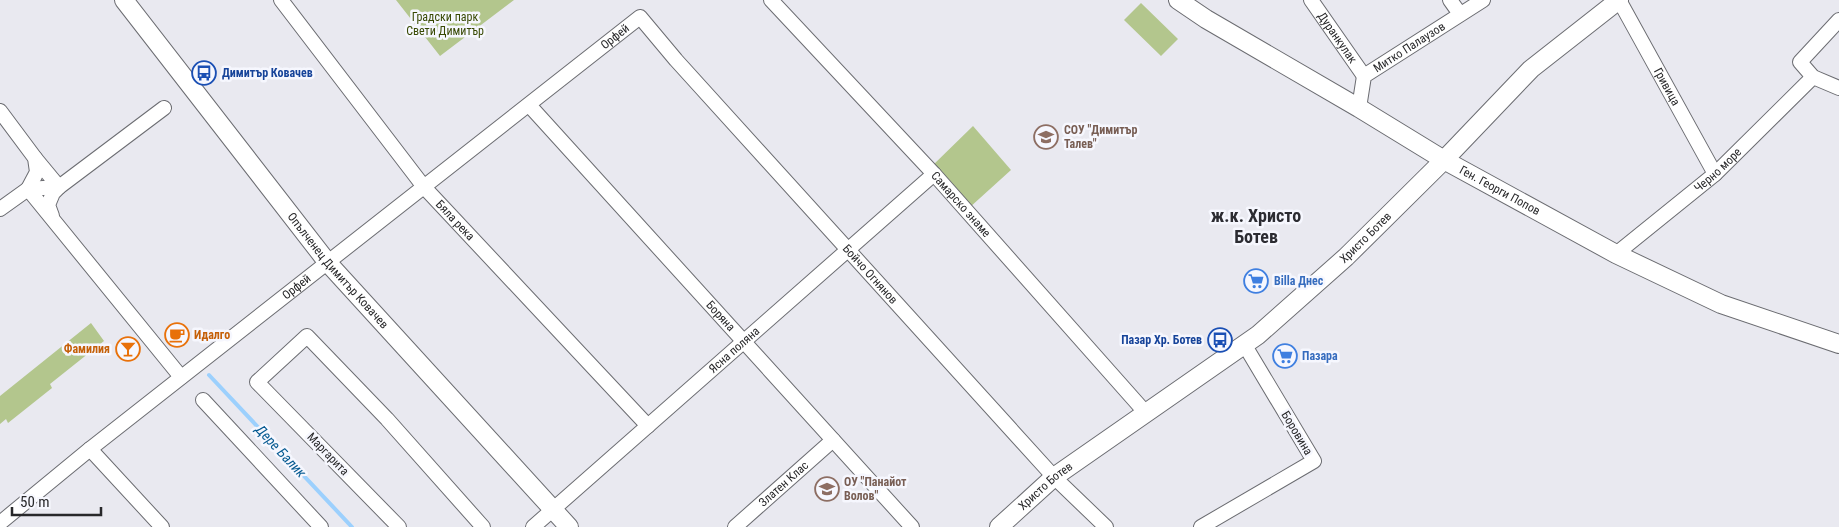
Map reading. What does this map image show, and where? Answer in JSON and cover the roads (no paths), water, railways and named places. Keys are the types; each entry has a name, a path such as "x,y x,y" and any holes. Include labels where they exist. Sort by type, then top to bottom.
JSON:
{"street":[{"name":"Опълченец Димитър Ковачев","path":"124,0 328,264 569,527"},
{"name":"Бяла река","path":"281,0 424,187 648,426"},
{"name":"Самарско знаме","path":"771,0 934,174 1145,412"},
{"name":"Ген. Георги Попов","path":"1178,0 1444,160 1616,254 1721,304 1839,344"},
{"name":"Дуранкулак","path":"1311,0 1364,76"},
{"path":"1450,0 1460,14"},
{"name":"Митко Палаузов","path":"1359,108 1364,76 1483,0"},
{"name":"Христо Ботев","path":"999,527 1054,477 1258,335 1331,271 1444,160 1530,69 1619,0"},
{"name":"Гривица","path":"1619,0 1715,174"},
{"name":"Орфей","path":"0,523 90,448 328,264 640,17"},
{"name":"Бойчо Огнянов","path":"640,17 676,60 1054,477 1106,527"},
{"path":"1839,20 1800,62 1812,77 1839,88"},
{"name":"Черно море","path":"1616,254 1715,174 1812,77"},
{"name":"Боряна","path":"528,104 912,527"},
{"path":"54,220 48,205 53,193 164,108"},
{"path":"0,111 59,187"},
{"path":"0,209 28,189 37,172 35,158"},
{"name":"Ясна поляна","path":"533,527 934,174"},
{"path":"28,189 59,187"},
{"path":"28,189 181,377"},
{"name":"Маргарита","path":"399,527 257,382 307,336 387,419 483,527"},
{"name":"Боровина","path":"1201,527 1314,461 1244,344"},
{"path":"202,400 321,527"},
{"name":"Златен Клас","path":"735,527 833,440"},
{"path":"90,448 162,527"}],"waterway":[{"name":"Дере Балик","path":"209,375 352,527"}],"place":[{"name":"Димитър Ковачев","path":"204,73"},
{"name":"СОУ \"Димитър Талев\"","path":"1046,137"},
{"name":"Billa Днес","path":"1256,281"},
{"name":"Идалго","path":"177,335"},
{"name":"Пазар Хр. Ботев","path":"1220,340"},
{"name":"Фамилия","path":"128,349"},
{"name":"Пазара","path":"1285,356"},
{"name":"ОУ \"Панайот Волов\"","path":"827,489"}],"district":[{"name":"ж.к. Христо Ботев","path":"1256,225"}],"park label":[{"name":"Градски парк Свети Димитър","path":"445,24"}]}
